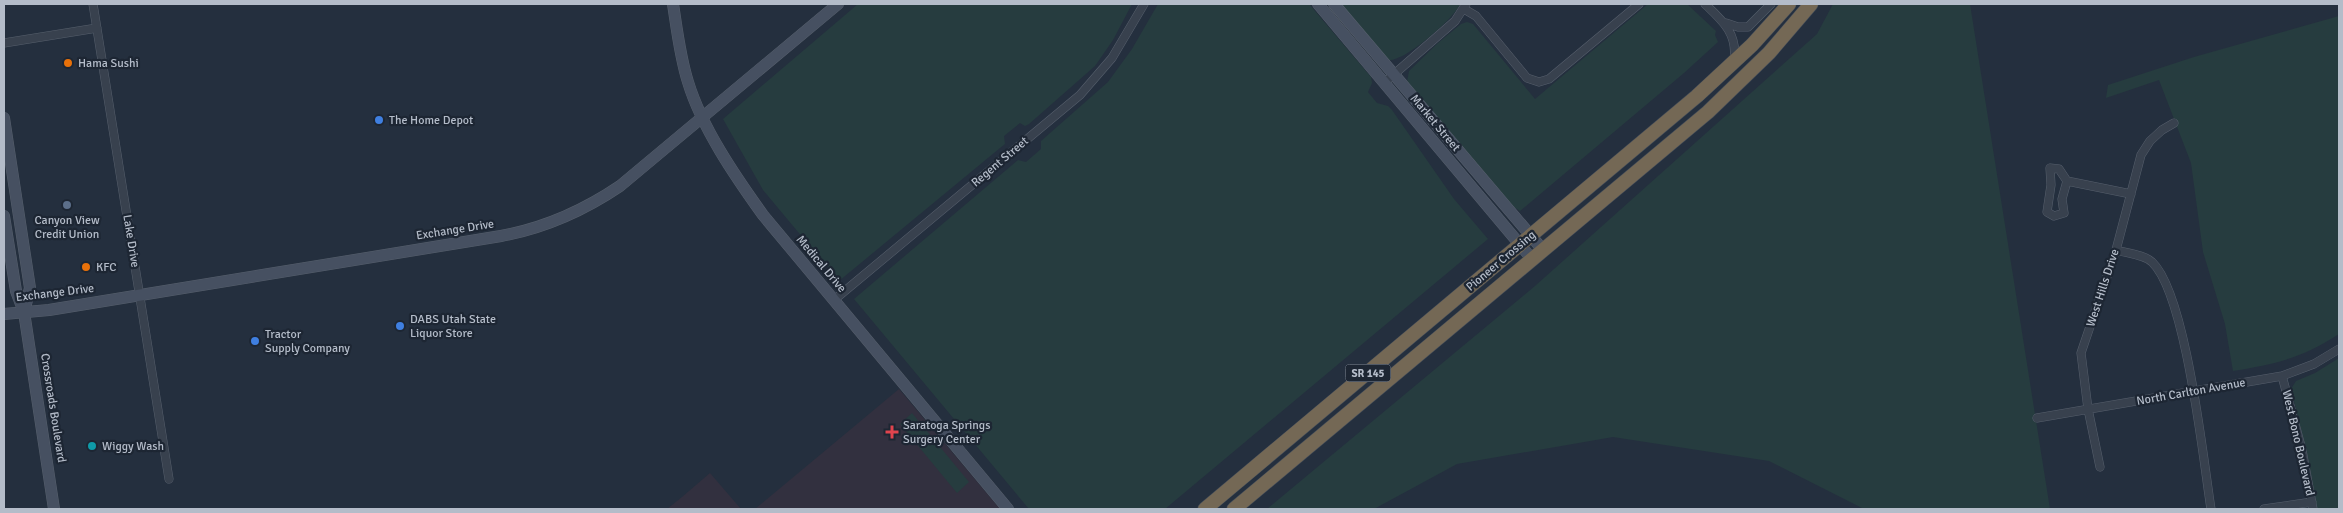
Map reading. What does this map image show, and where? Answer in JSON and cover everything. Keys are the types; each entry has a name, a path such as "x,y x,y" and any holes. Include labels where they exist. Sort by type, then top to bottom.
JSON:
{"highway":[{"name":"Pioneer Crossing","path":"1206,509 1734,63 1789,4"},
{"name":"Pioneer Crossing","path":"1234,509 1730,92 1769,53 1811,4"}],"street":[{"name":"Lake Drive","path":"93,4 169,479"},
{"name":"Medical Drive","path":"673,4 687,81 703,117 732,169 753,201 1008,509"},
{"name":"Exchange Drive","path":"4,314 140,295 501,236 536,228 577,212 606,195 634,175 838,4"},
{"name":"Regent Street","path":"834,300 1080,94 1112,58 1144,4"},
{"name":"Market Street","path":"1318,4 1384,83 1525,241 1543,250"},
{"name":"Market Street","path":"1334,4 1394,74 1525,241 1532,260"},
{"path":"1384,83 1455,21 1465,6 1476,16 1527,78 1539,82 1549,79 1639,4"},
{"path":"1705,4 1726,23 1738,27 1748,27 1771,4"},
{"path":"1726,23 1734,45 1734,63"},
{"path":"4,44 97,28"},
{"name":"Crossroads Boulevard","path":"4,118 30,288 24,312"},
{"name":"West Hills Drive","path":"2100,468 2088,409 2081,353 2116,250 2141,155 2150,141 2162,130 2174,123"},
{"path":"2067,181 2062,199 2064,213 2054,216 2047,212 2051,185 2050,168 2059,169 2067,181 2131,194"},
{"name":"Crossroads Boulevard","path":"4,216 16,291 24,312 54,509"},
{"path":"2116,250 2150,260 2163,274 2179,323 2210,509"},
{"name":"North Carlton Avenue","path":"2037,418 2282,376 2314,364 2339,349"},
{"name":"West Bono Boulevard","path":"2282,376 2302,450 2312,506"},
{"path":"2264,509 2312,506"}],"shaded area":[{"name":"Saratoga Springs Surgery Center","path":"899,389 1000,509 755,509"},
{"path":"710,473 741,509 667,509 682,497"}],"green space":[{"path":"858,4 1132,4 1113,40 1095,66 1029,124 1025,126 1020,123 1004,136 1005,144 839,281 763,190 723,119"},
{"path":"1158,4 1309,4 1371,77 1372,83 1368,92 1377,103 1388,106 1392,110 1454,199 1488,239 1165,509 1029,509 854,299 1018,160 1026,162 1041,149 1041,141 1108,82 1132,49"},
{"path":"1339,4 1460,4 1439,29 1416,48 1405,55 1388,60"},
{"path":"1648,4 1687,4 1716,31 1715,35 1718,42 1684,73 1520,211 1514,207 1407,82 1409,71 1438,43 1461,24 1467,22 1473,24 1535,99"},
{"path":"1833,4 1970,4 2050,509 1864,509 1769,461 1613,437 1457,464 1374,509 1267,509 1535,286 1817,34"},
{"path":"2339,16 2339,334 2313,349 2288,359 2233,371 2225,324 2203,252 2191,163 2159,80 2106,98 2108,85 2194,57"},
{"path":"2339,358 2339,509 2317,509 2309,462 2291,389 2296,381 2315,373"},
{"path":"912,413 969,482 957,493 900,424"}],"place":[{"name":"Hama Sushi","path":"68,63"},
{"name":"The Home Depot","path":"379,120"},
{"name":"Canyon View Credit Union","path":"67,205"},
{"name":"KFC","path":"86,267"},
{"name":"DABS Utah State Liquor Store","path":"400,326"},
{"name":"Tractor Supply Company","path":"255,341"},
{"name":"Saratoga Springs Surgery Center","path":"892,432"},
{"name":"Wiggy Wash","path":"92,446"}]}
